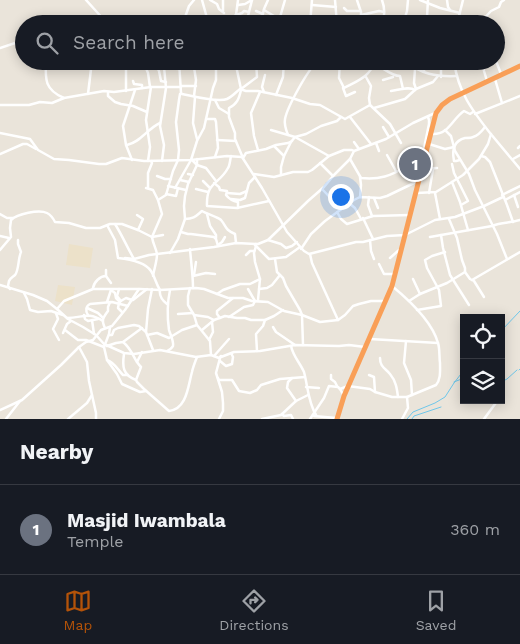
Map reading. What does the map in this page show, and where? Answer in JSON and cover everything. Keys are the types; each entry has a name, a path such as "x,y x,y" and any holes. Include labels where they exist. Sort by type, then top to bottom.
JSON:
{"highway":[{"path":"338,419 348,386 396,274 436,113 444,102 520,66"}],"street":[{"path":"86,0 98,15"},
{"path":"186,15 189,6 194,0"},
{"path":"202,0 206,15"},
{"path":"210,0 217,4 223,12 223,0"},
{"path":"238,0 236,15 244,11 249,12"},
{"path":"238,5 246,4 252,0"},
{"path":"248,15 252,0"},
{"path":"256,11 263,14 268,0"},
{"path":"281,15 285,0"},
{"path":"311,15 312,0"},
{"path":"335,0 337,15"},
{"path":"357,0 361,13"},
{"path":"344,8 346,11 361,13 384,12 382,0"},
{"path":"406,15 408,0"},
{"path":"420,0 460,13 463,0"},
{"path":"447,0 451,11"},
{"path":"487,15 499,7 504,0"},
{"path":"427,15 428,2"},
{"path":"312,5 336,7"},
{"path":"264,10 272,15"},
{"path":"0,48 15,43"},
{"path":"45,70 45,78 49,88 56,95 64,98"},
{"path":"88,94 91,70"},
{"path":"126,70 126,91"},
{"path":"147,70 150,87 146,123 151,161 147,188 153,189 162,213 152,238 157,255 154,276"},
{"path":"159,70 161,81 166,82"},
{"path":"162,161 164,146 160,123 166,88 164,70"},
{"path":"158,200 166,194 178,160 179,150 176,122 181,94 179,70"},
{"path":"195,70 196,86 193,122 197,141"},
{"path":"166,194 176,196 180,180 191,160 203,130 216,80 216,70"},
{"path":"237,70 241,89 238,101 229,109 236,142 243,158 284,226 305,252 310,254 337,246 405,234 430,222 449,219 484,206 504,197 520,186"},
{"path":"181,94 226,100 258,76 257,70"},
{"path":"276,95 283,77 283,70"},
{"path":"288,135 285,118 310,70"},
{"path":"339,70 338,76 346,96 355,92"},
{"path":"343,88 366,76 372,70"},
{"path":"386,70 395,76 400,76 403,89"},
{"path":"415,70 414,83 416,90"},
{"path":"418,70 439,76 457,76"},
{"path":"374,108 405,99 416,90 434,82 439,76 440,70"},
{"path":"456,70 462,93 474,113 520,169"},
{"path":"483,70 487,81"},
{"path":"499,70 501,74"},
{"path":"265,75 262,88 265,93"},
{"path":"366,76 372,86 369,98 370,105 390,124 402,144"},
{"path":"383,80 395,76"},
{"path":"495,78 502,103"},
{"path":"133,81 134,84 142,85 142,88"},
{"path":"0,105 52,103 64,98 88,94 150,87 196,86"},
{"path":"391,91 412,88 416,90"},
{"path":"241,89 294,98 310,104 323,106 346,119 370,105"},
{"path":"132,160 126,145 123,126 135,90"},
{"path":"108,92 108,96 115,102 147,112"},
{"path":"258,150 251,113 260,92"},
{"path":"430,134 436,134 445,130 462,113 474,113 520,96"},
{"path":"215,100 219,108 229,115"},
{"path":"254,175 274,177 293,172 311,171 329,156 344,150 354,151 376,143 436,113"},
{"path":"360,178 376,179 387,176 424,158 429,124 428,116"},
{"path":"243,158 245,153 288,143 319,127 337,121 341,117"},
{"path":"350,117 371,144"},
{"path":"206,119 216,120 218,151 215,157"},
{"path":"126,145 139,140 147,131 160,123"},
{"path":"383,127 389,137"},
{"path":"428,143 444,149 454,147 462,139 478,135 485,127"},
{"path":"271,130 288,135 329,156"},
{"path":"445,130 451,136 454,147 454,161 460,160 467,171 507,259"},
{"path":"0,133 30,139 38,150"},
{"path":"415,192 435,192 457,179 481,156 488,145 491,134"},
{"path":"281,175 284,156 293,139"},
{"path":"217,140 236,142"},
{"path":"354,142 359,149"},
{"path":"376,143 378,151"},
{"path":"0,154 27,144 56,160 99,164 106,164 120,158 162,161 231,156 243,158"},
{"path":"274,146 284,156"},
{"path":"107,225 115,240 118,258 134,259 218,245 255,245 268,240 284,226 350,159 354,151"},
{"path":"387,155 396,171"},
{"path":"512,160 520,155"},
{"path":"231,156 228,169 208,192 207,206 238,208 269,201"},
{"path":"481,156 490,162 512,222"},
{"path":"170,253 181,232 185,219 186,190 197,165 197,159"},
{"path":"350,159 360,178 360,197"},
{"path":"191,160 197,165 206,168 220,187 220,190 240,194 247,191"},
{"path":"320,163 333,176"},
{"path":"452,164 468,201 461,205"},
{"path":"422,169 437,168"},
{"path":"429,193 433,169"},
{"path":"188,174 193,175"},
{"path":"231,199 245,199 254,175"},
{"path":"157,176 171,179"},
{"path":"255,245 269,259 286,257 301,248 310,234 349,203 360,197 380,198 387,196 414,183 420,177"},
{"path":"180,180 189,182"},
{"path":"202,182 210,188"},
{"path":"452,182 468,230"},
{"path":"168,186 186,190"},
{"path":"196,189 208,192"},
{"path":"322,189 341,209"},
{"path":"227,192 226,196 238,202 238,208"},
{"path":"435,192 440,219"},
{"path":"504,197 520,192"},
{"path":"514,195 518,207"},
{"path":"369,197 368,203 372,216"},
{"path":"374,198 378,208"},
{"path":"349,203 369,228 371,253 374,259"},
{"path":"0,214 7,218 13,218 21,214 42,212 49,214 55,222 69,223 84,228 98,228 115,224 138,230 152,238 163,235"},
{"path":"185,219 194,218 202,212 220,218 227,229 235,234 236,244"},
{"path":"337,212 346,224 372,216 410,215"},
{"path":"207,214 218,245"},
{"path":"137,215 143,219 138,230"},
{"path":"0,250 11,236 10,225 13,218"},
{"path":"449,219 465,272 484,297"},
{"path":"430,237 520,220"},
{"path":"115,224 120,230 134,259"},
{"path":"120,230 128,227"},
{"path":"181,232 216,238"},
{"path":"441,235 450,275 469,305"},
{"path":"0,236 10,238"},
{"path":"218,245 225,237"},
{"path":"10,289 8,280 16,274 19,263 18,257 21,253 18,240"},
{"path":"268,240 281,244 286,248 296,242"},
{"path":"255,245 255,262 260,279 259,301"},
{"path":"390,258 402,248"},
{"path":"190,249 193,276"},
{"path":"246,255 250,251 261,251"},
{"path":"418,310 441,306 440,294 426,268 426,260 444,252"},
{"path":"472,280 520,252"},
{"path":"310,254 312,263 338,320"},
{"path":"132,255 139,258"},
{"path":"125,258 148,268 154,276 162,299 167,304"},
{"path":"275,259 277,272 284,279 302,315 302,345"},
{"path":"196,262 188,296 188,305 194,314 197,325 209,340 213,356"},
{"path":"379,264 384,274 396,274"},
{"path":"106,270 106,276 111,283"},
{"path":"408,301 453,280 465,272"},
{"path":"193,276 206,273 216,274"},
{"path":"259,290 268,288 275,283 280,275"},
{"path":"93,288 100,278 106,276"},
{"path":"217,294 222,290 239,284 250,284 260,279"},
{"path":"413,279 420,294"},
{"path":"0,285 43,300 57,309 64,317 72,318 88,315 103,319"},
{"path":"310,417 315,414 328,387 339,388 348,386 370,389 389,397 406,397 436,385 438,382 440,368 438,343 427,320 392,286"},
{"path":"57,309 64,301 93,289 140,288 170,290 191,288 204,289 227,298 270,302 283,310 320,322 338,320 355,306 371,301 386,301"},
{"path":"140,288 110,327 105,346 106,360 122,384 140,392 146,391"},
{"path":"111,289 119,302"},
{"path":"103,319 108,311 111,289"},
{"path":"119,289 117,295 118,308 122,313"},
{"path":"132,300 147,289"},
{"path":"146,333 147,312 152,289"},
{"path":"248,289 255,301"},
{"path":"167,351 173,347 169,330 167,304 170,290"},
{"path":"23,292 30,310 38,312 50,311 64,317 95,335 105,346"},
{"path":"119,302 126,298 132,300"},
{"path":"220,318 217,311 233,298"},
{"path":"229,317 244,307 252,306 255,301"},
{"path":"88,315 86,312 90,304 119,302 128,306"},
{"path":"87,308 98,312 106,328"},
{"path":"202,330 213,321 224,316 265,320 283,310"},
{"path":"56,314 58,319 53,328 59,340"},
{"path":"178,314 194,314 208,317 213,321"},
{"path":"84,315 87,321 99,318"},
{"path":"92,320 95,335"},
{"path":"257,351 256,334 264,326 265,320"},
{"path":"71,321 67,324 64,331 76,338 124,353 134,354 153,350 197,357 213,356 219,358 231,353 302,345 365,347"},
{"path":"209,340 213,321"},
{"path":"108,336 112,335 114,330 118,328 135,325 142,328 146,333 153,350"},
{"path":"146,333 157,333 166,338 171,338 182,330 197,325"},
{"path":"6,419 20,401 79,347 93,340 95,335 101,330 110,327"},
{"path":"273,327 276,332 293,346 294,355 303,370 308,395 315,414"},
{"path":"105,346 123,342 142,328"},
{"path":"369,338 438,343"},
{"path":"213,356 229,339"},
{"path":"406,341 404,361 411,380 412,395"},
{"path":"123,342 134,354 136,362 141,368 136,380"},
{"path":"79,347 88,362 89,381 96,419"},
{"path":"136,362 142,352"},
{"path":"124,353 124,370 130,378 136,380 168,410 177,409 181,404 197,357"},
{"path":"219,361 226,366 232,364 233,356 231,353"},
{"path":"219,419 223,411 222,392 216,373 220,356"},
{"path":"380,358 381,366 392,378 398,397"},
{"path":"106,360 114,364 122,374 128,375"},
{"path":"331,374 332,379 344,396"},
{"path":"369,374 374,377 375,392"},
{"path":"218,378 220,380 232,380 239,391 246,393 254,392 263,384 280,379 305,377"},
{"path":"292,378 288,382 287,388 296,401"},
{"path":"306,387 319,388"},
{"path":"68,419 86,404 92,395"},
{"path":"262,419 281,415 296,401 308,395"},
{"path":"402,419 408,408 406,397"},
{"path":"0,410 20,401"},
{"path":"484,419 495,404"},
{"path":"282,414 284,416 291,416 293,419"},
{"path":"315,414 338,419"}],"shaded area":[{"path":"69,244 93,248 90,268 66,265"},
{"path":"58,285 75,287 72,305 55,301"}],"waterway":[{"path":"505,327 520,311"},
{"path":"505,380 517,370"},
{"path":"407,419 413,412 445,397 460,375"},
{"path":"454,382 460,380"},
{"path":"412,419 414,416 441,407"}],"place":[{"name":"Masjid Iwambala","path":"415,164"}]}
